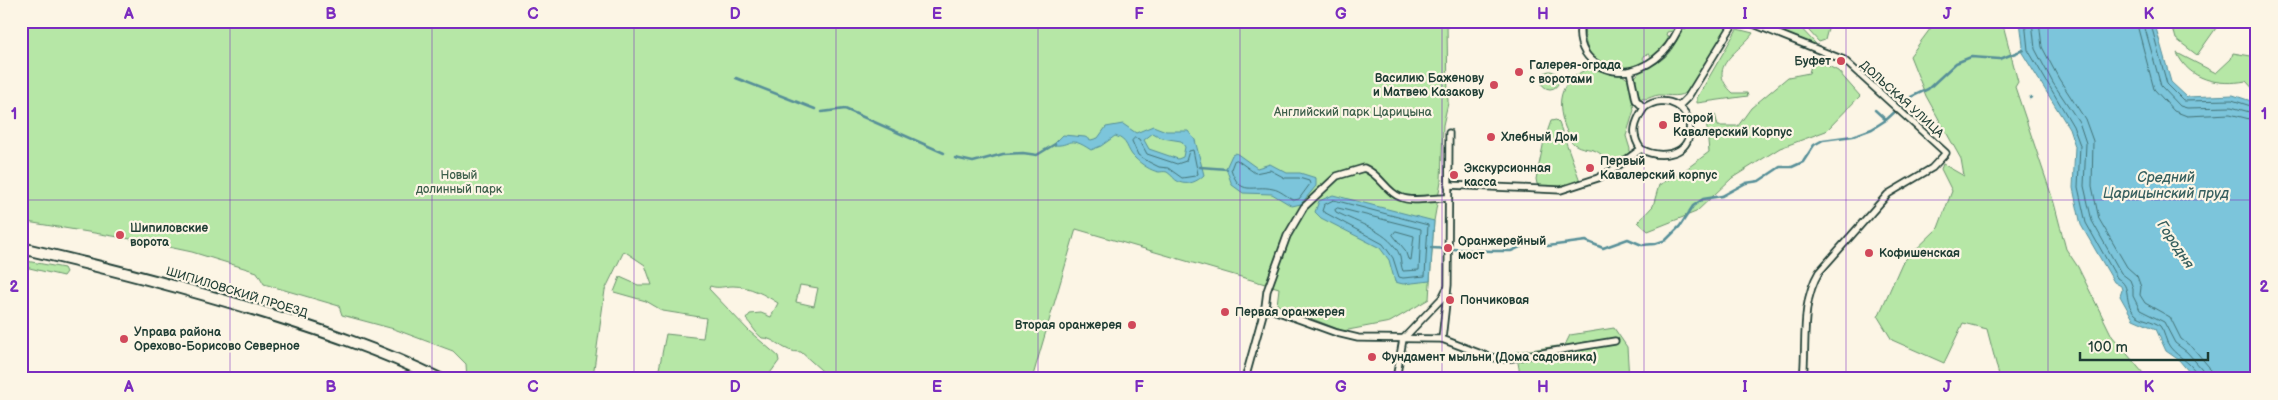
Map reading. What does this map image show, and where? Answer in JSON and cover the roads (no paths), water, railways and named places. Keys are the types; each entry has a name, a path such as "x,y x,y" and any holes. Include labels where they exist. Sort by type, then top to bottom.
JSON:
{"main road":[{"name":"ШИПИЛОВСКИЙ ПРОЕЗД","path":"21,248 117,270 198,292 337,336 440,379"}],"street":[{"path":"1581,21 1581,46 1589,58 1599,67 1608,70 1639,68 1660,57 1669,47 1685,21"},
{"path":"1679,106 1688,97 1735,21"},
{"name":"ДОЛЬСКАЯ УЛИЦА","path":"1746,21 1844,60 1946,152 1936,165 1888,194 1844,243 1812,284 1807,303 1806,351 1803,379"},
{"path":"1630,70 1636,100 1644,108"},
{"path":"1663,100 1679,106 1688,122 1689,135 1685,144 1677,152 1659,155 1641,148 1636,142 1634,132 1636,121 1644,108 1663,100"},
{"path":"1442,339 1448,286 1449,133"},
{"path":"1448,185 1561,190 1583,185 1604,175 1641,148"},
{"path":"1245,379 1265,307 1267,291 1292,228 1304,207 1337,176 1364,168 1374,172 1394,194 1402,198 1448,198"},
{"path":"1396,379 1402,339 1442,298 1448,286"},
{"path":"1265,307 1337,333 1358,338 1442,339 1489,358 1506,359 1615,341"}],"water":[{"name":"Средний Царицынский пруд","path":"2020,21 2154,21 2171,82 2187,97 2233,95 2257,103 2257,379 2195,379 2179,360 2166,351 2156,329 2133,319 2120,296 2121,286 2114,282 2081,225 2073,188 2075,146 2069,128 2021,51 2023,46"},
{"path":"1123,124 1136,133 1153,126 1166,131 1188,131 1195,140 1204,175 1193,182 1186,183 1179,182 1167,172 1149,169 1132,155 1123,140 1115,136 1101,146 1091,150 1073,142 1053,145 1063,135 1085,137 1091,140 1098,138 1106,127","holes":["1153,133 1162,138 1181,141 1185,147 1183,157 1178,159 1149,149 1144,140"]},
{"path":"1236,153 1257,168 1270,164 1287,173 1300,173 1316,178 1316,186 1301,204 1292,206 1272,194 1243,193 1232,185 1226,168 1232,155"},
{"path":"1333,195 1434,221 1430,281 1403,284 1395,282 1389,260 1380,248 1321,218 1315,212 1319,201"}],"waterway":[{"path":"1431,248 1511,251 1532,242 1542,242 1548,246 1586,241 1603,248 1628,239 1642,245 1666,240 1680,226 1693,206 1703,199 1722,196 1746,183 1759,181 1780,167 1792,167 1803,162 1814,145 1823,140 1853,136 1872,129 1886,120 1911,97 1928,89 1956,63 1971,57 2000,59 2023,50"},
{"path":"736,78 815,109"},
{"path":"822,112 845,109 944,153"},
{"path":"1875,110 1886,120"},
{"path":"955,158 973,162 1003,154 1023,153 1037,155 1055,144"},
{"path":"1200,167 1227,169"}],"place":[{"name":"Буфет","path":"1841,61"},
{"name":"Галерея-ограда с воротами","path":"1519,72"},
{"name":"Василию Баженову и Матвею Казакову","path":"1494,85"},
{"name":"Второй Кавалерский Корпус","path":"1663,125"},
{"name":"Хлебный Дом","path":"1491,137"},
{"name":"Первый Кавалерский корпус","path":"1590,168"},
{"name":"Экскурсионная касса","path":"1454,175"},
{"name":"Шипиловские ворота","path":"120,235"},
{"name":"Оранжерейный мост","path":"1448,248"},
{"name":"Кофишенская","path":"1869,253"},
{"name":"Пончиковая","path":"1450,300"},
{"name":"Первая оранжерея","path":"1225,312"},
{"name":"Вторая оранжерея","path":"1132,325"},
{"name":"Управа района Орехово-Борисово Северное","path":"124,339"},
{"name":"Фундамент мыльни (Дома садовника)","path":"1372,357"}],"park label":[{"name":"Английский парк Царицына","path":"1353,112"},
{"name":"Новый долинный парк","path":"459,182"}],"water label":[{"name":"Городня","path":"2176,244"}]}
